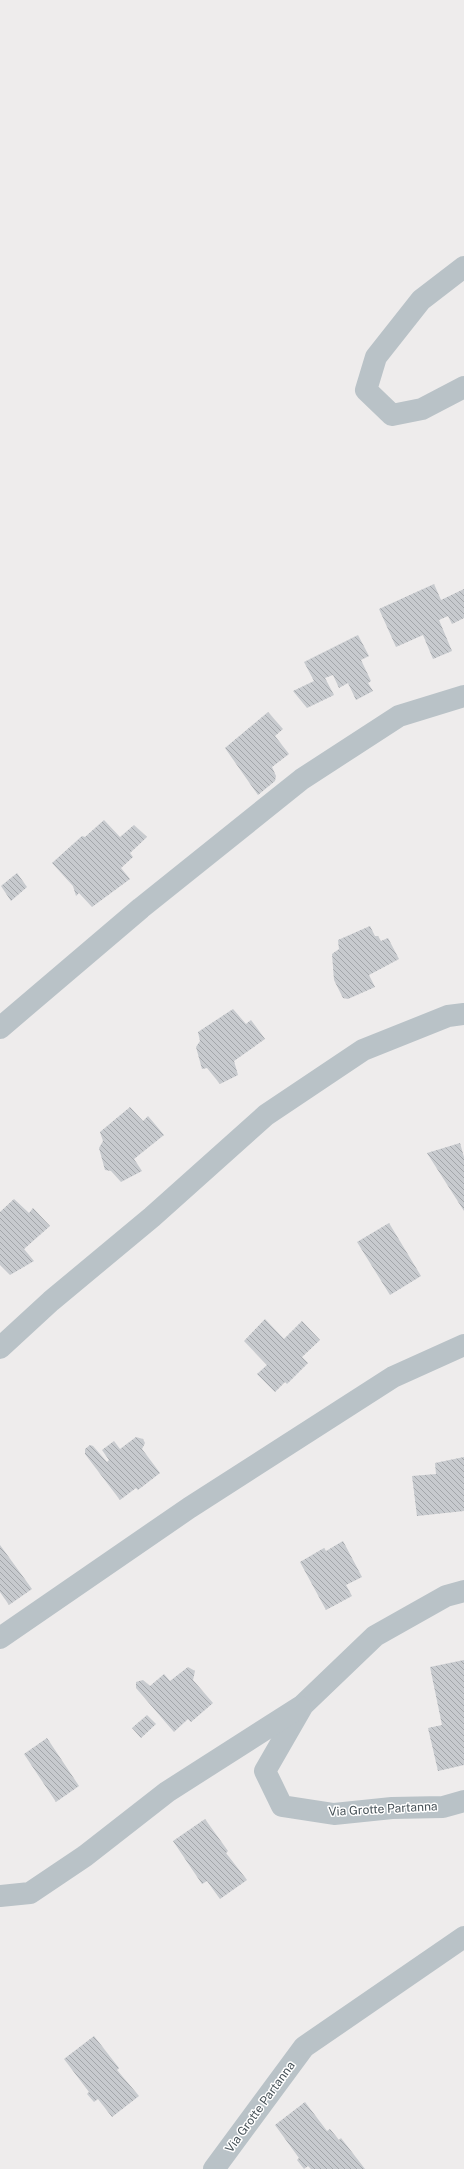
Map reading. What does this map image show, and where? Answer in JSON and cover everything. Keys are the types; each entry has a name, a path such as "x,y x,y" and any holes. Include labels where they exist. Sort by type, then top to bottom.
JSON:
{"street":[{"path":"464,268 421,300 380,351 376,357 366,390 392,415 422,409 464,387"},
{"path":"0,1028 141,908 302,779 399,716 464,696"},
{"path":"0,1348 51,1301 152,1217 266,1115 363,1050 448,1016 464,1014"},
{"path":"0,1638 189,1508 386,1381 464,1345"},
{"name":"Via Grotte Partanna","path":"464,1590 446,1596 374,1636 303,1706 265,1771 282,1806 334,1814 392,1808 443,1806 464,1802"},
{"path":"0,1896 30,1893 85,1856 167,1792 303,1706"},
{"name":"Via Grotte Partanna","path":"214,2169 304,2047 464,1937"}],"building":[{"path":"434,584 441,600 464,589 464,618 452,624 448,616 439,620 452,651 433,659 423,635 396,647 379,609"},
{"path":"358,635 369,656 361,660 371,681 368,683 373,691 356,700 348,683 339,688 333,675 325,678 334,695 307,708 293,691 314,681 304,662"},
{"path":"268,712 283,729 275,736 289,754 272,767 276,776 275,781 258,795 225,748"},
{"path":"104,820 120,837 134,825 147,837 130,853 133,857 121,868 130,879 92,907 79,893 76,896 73,886 52,863 82,836 85,837"},
{"path":"17,873 27,887 11,901 1,886"},
{"path":"370,926 375,936 378,936 381,941 388,938 399,959 369,975 375,987 348,999 343,998 334,980 332,954 339,949 338,940"},
{"path":"233,1009 246,1024 251,1020 265,1039 234,1061 238,1075 220,1084 207,1068 202,1069 196,1047 200,1041 198,1032"},
{"path":"130,1107 143,1121 148,1116 164,1135 134,1159 142,1171 121,1182 111,1171 105,1170 99,1148 103,1141 100,1132"},
{"path":"460,1143 464,1157 464,1211 427,1153"},
{"path":"14,1199 29,1213 33,1208 50,1226 24,1249 34,1261 10,1275 0,1265 0,1212"},
{"path":"389,1223 421,1276 390,1295 357,1242"},
{"path":"265,1319 284,1339 302,1321 320,1340 302,1357 308,1363 287,1384 285,1382 275,1392 257,1374 267,1365 244,1341"},
{"path":"136,1437 143,1439 145,1443 142,1449 160,1473 138,1490 136,1488 120,1500 85,1454 85,1449 90,1445 93,1446 107,1462 109,1460 102,1450 114,1441 120,1449"},
{"path":"464,1457 464,1511 417,1516 412,1476 436,1474 435,1463"},
{"path":"343,1541 362,1577 346,1585 352,1596 326,1610 300,1562 324,1548 326,1551"},
{"path":"0,1545 32,1589 9,1605 0,1592"},
{"path":"464,1660 464,1765 438,1771 428,1728 442,1725 430,1667"},
{"path":"188,1667 195,1671 193,1680 213,1703 191,1722 188,1719 174,1732 136,1688 136,1682 143,1680 150,1686 164,1674 170,1681"},
{"path":"147,1715 156,1724 141,1738 132,1728"},
{"path":"47,1738 79,1786 56,1802 24,1754"},
{"path":"205,1819 228,1851 226,1853 247,1880 220,1899 207,1881 202,1884 173,1841"},
{"path":"94,2036 119,2068 117,2070 139,2096 112,2117 98,2099 94,2102 87,2094 89,2092 64,2059"},
{"path":"305,2102 327,2131 330,2129 339,2140 341,2138 365,2169 311,2169 308,2166 304,2169 297,2160 299,2158 275,2125"}]}
